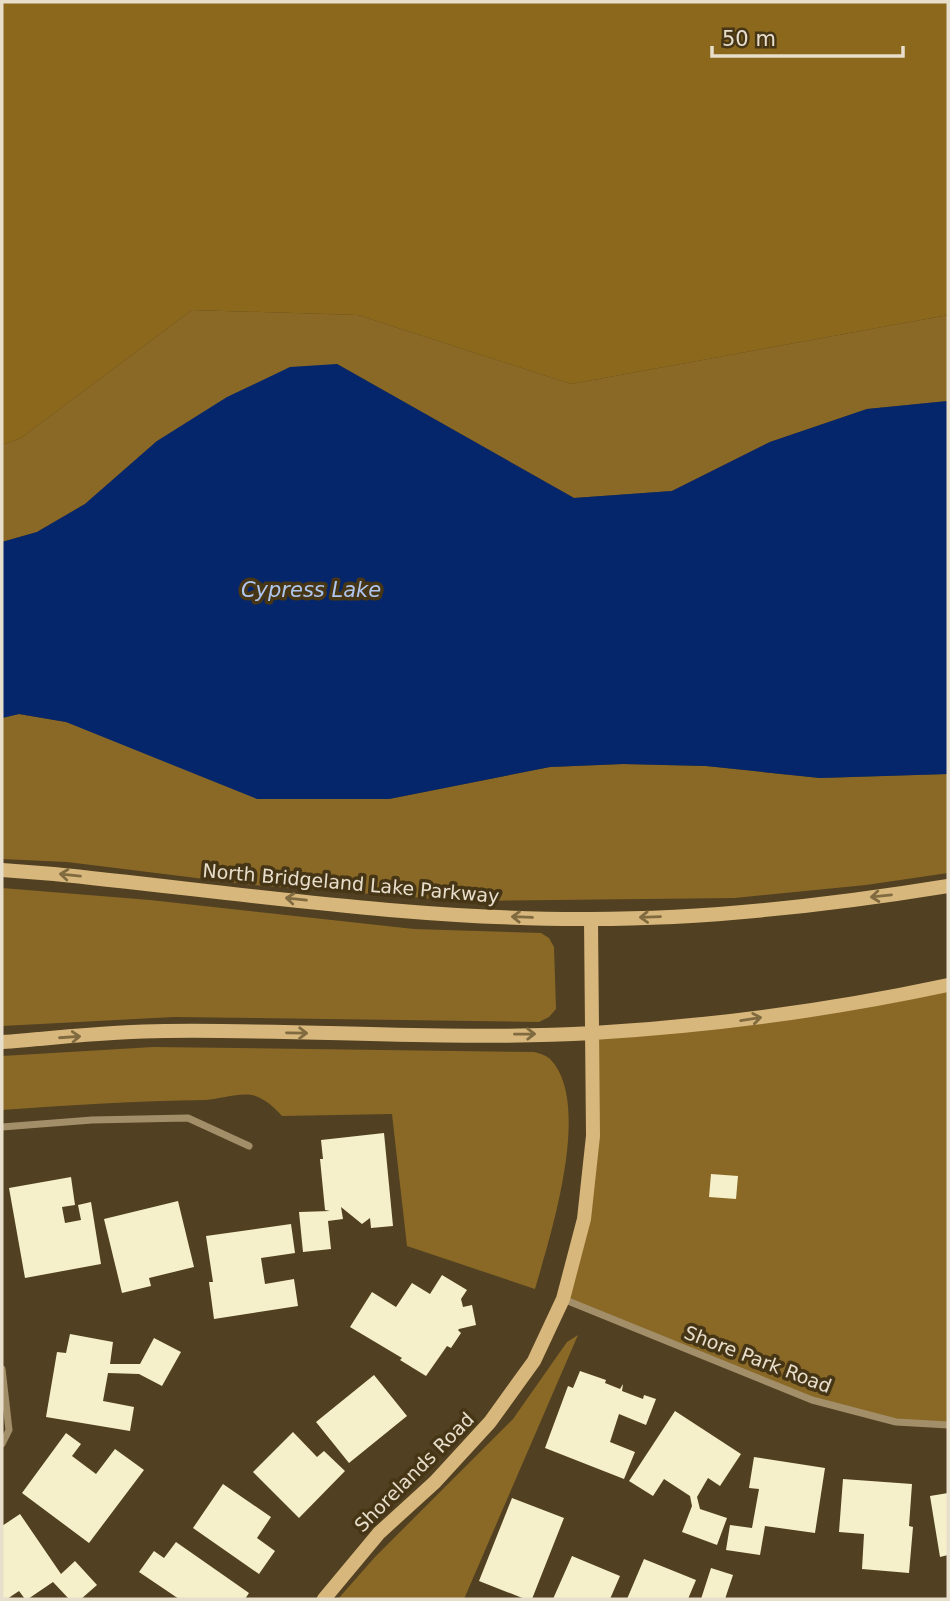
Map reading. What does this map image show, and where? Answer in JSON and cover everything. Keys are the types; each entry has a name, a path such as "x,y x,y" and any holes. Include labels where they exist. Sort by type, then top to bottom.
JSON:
{"main road":[{"name":"North Bridgeland Lake Parkway","path":"2,870 435,914 591,919 710,915 948,886"},
{"name":"Shorelands Road","path":"324,1599 379,1533 435,1482 490,1422 534,1361 563,1299 584,1219 593,1136 591,919"},
{"path":"2,1042 163,1031 429,1035 591,1033 734,1022 948,985"}],"street":[{"path":"2,1127 92,1120 188,1118 249,1146"},
{"name":"Shore Park Road","path":"563,1299 813,1400 896,1422 948,1425"},
{"path":"2,1369 9,1430 2,1444"}],"shaded area":[{"path":"2,2 948,2 948,315 571,384 358,315 192,310 21,438 2,445"},
{"path":"192,310 358,315 571,384 948,315 948,401 867,409 770,442 672,491 574,498 337,364 157,441 85,504 37,532 2,542 2,445 21,438"},
{"path":"19,714 66,722 389,799 550,767 623,764 706,766 820,778 948,774 948,873 866,885 735,898 464,901 253,885 67,862 2,859 2,718"},
{"path":"2,888 150,900 414,929 541,933 549,938 554,947 556,1009 549,1017 539,1022 174,1017 2,1026"},
{"path":"948,985 948,1425 896,1422 813,1400 563,1299 588,1217 591,1033 734,1022"},
{"path":"153,1047 534,1052 549,1058 562,1078 568,1105 568,1136 558,1204 535,1289 407,1246 392,1114 282,1116 265,1101 252,1095 205,1100 2,1110 2,1056"},
{"path":"578,1335 464,1599 338,1599 375,1557 513,1419 567,1342"}],"water":[{"name":"Cypress Lake","path":"337,364 574,498 672,491 770,442 867,409 948,401 948,774 820,778 706,766 623,764 550,767 389,799 257,799 66,722 19,714 2,718 2,542 37,532 85,504 157,441 227,397 290,367"}],"building":[{"path":"384,1133 393,1226 371,1228 370,1218 362,1224 341,1207 343,1219 328,1221 331,1249 303,1252 299,1212 330,1211 325,1210 321,1140"},
{"path":"711,1174 738,1176 736,1199 709,1197"},
{"path":"71,1177 75,1205 62,1207 65,1223 81,1220 78,1205 91,1202 101,1264 25,1278 9,1188"},
{"path":"178,1201 194,1267 149,1278 151,1286 122,1293 104,1219"},
{"path":"291,1224 295,1253 261,1258 265,1284 294,1279 298,1306 214,1319 209,1282 213,1282 206,1236"},
{"path":"442,1275 467,1290 461,1299 463,1307 472,1305 476,1325 458,1330 461,1333 451,1348 447,1346 426,1376 400,1360 402,1358 350,1327 372,1292 396,1307 412,1283 430,1294"},
{"path":"70,1334 113,1342 110,1364 140,1364 154,1338 181,1352 162,1386 139,1374 108,1373 103,1401 134,1407 130,1431 46,1417 57,1352 66,1353"},
{"path":"580,1371 606,1380 605,1383 620,1389 623,1384 622,1391 643,1399 644,1395 656,1399 646,1425 619,1414 610,1442 635,1452 624,1479 545,1448 568,1386 573,1388"},
{"path":"374,1375 407,1416 349,1463 316,1422"},
{"path":"675,1411 741,1454 720,1486 708,1478 697,1497 700,1509 727,1518 717,1545 682,1532 692,1506 690,1496 664,1479 653,1496 629,1481"},
{"path":"293,1432 317,1457 324,1451 345,1471 299,1518 253,1472"},
{"path":"66,1433 81,1444 72,1456 96,1474 115,1449 144,1470 89,1543 22,1493"},
{"path":"754,1457 825,1468 815,1533 765,1526 760,1555 726,1550 730,1525 752,1528 759,1489 749,1488"},
{"path":"843,1479 912,1484 909,1526 913,1527 909,1573 862,1569 864,1534 839,1532"},
{"path":"223,1484 271,1517 257,1538 275,1551 259,1574 193,1528"},
{"path":"948,1493 948,1555 940,1557 930,1496"},
{"path":"512,1498 564,1518 532,1599 525,1599 479,1581"},
{"path":"20,1514 61,1574 75,1561 97,1585 81,1599 69,1599 53,1582 28,1599 19,1591 7,1599 2,1599 2,1526"},
{"path":"176,1542 249,1593 245,1599 179,1599 139,1572 154,1551 164,1558"},
{"path":"572,1556 620,1576 610,1599 553,1599"},
{"path":"644,1559 696,1580 688,1599 627,1599"},
{"path":"711,1568 733,1575 725,1599 701,1599"}]}
